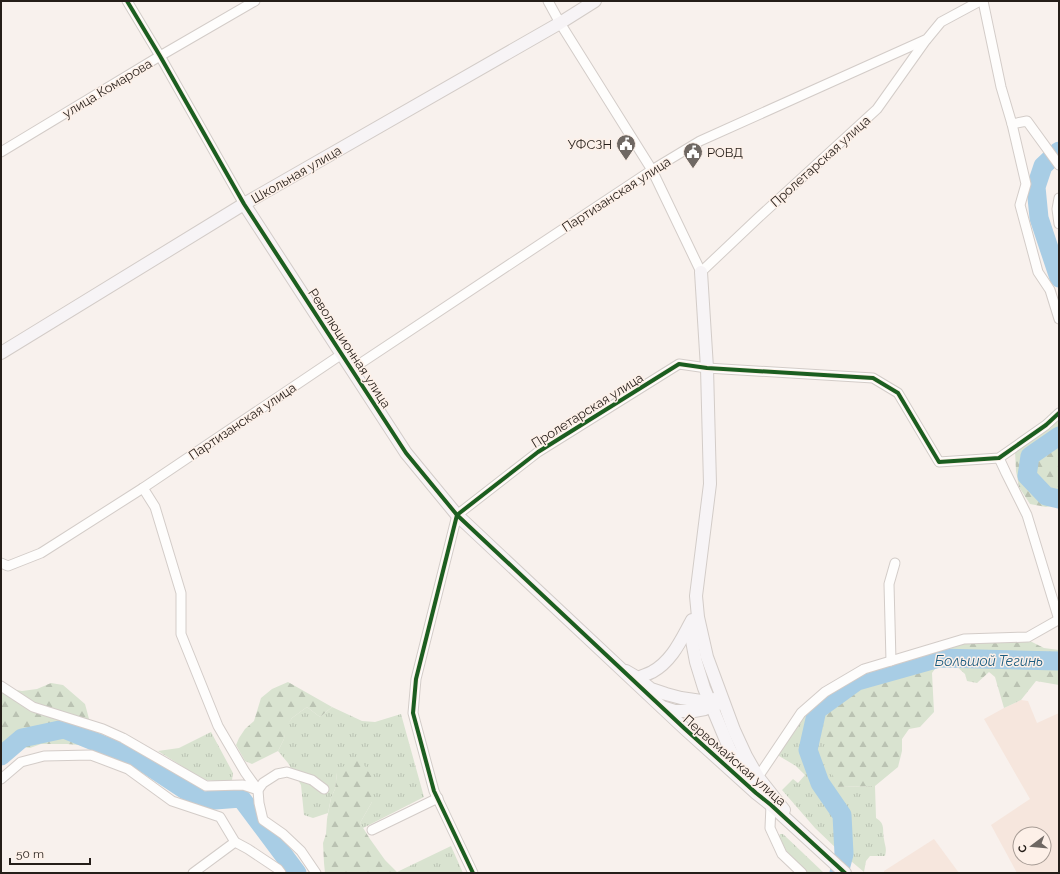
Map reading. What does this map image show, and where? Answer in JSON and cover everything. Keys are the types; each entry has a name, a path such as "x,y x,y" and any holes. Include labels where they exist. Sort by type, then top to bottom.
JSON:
{"street":[{"name":"Революционная улица","path":"127,1 244,204 406,453 457,515 612,662"},
{"name":"улица Комарова","path":"1,152 160,56 255,1"},
{"name":"Первомайская улица","path":"548,1 560,23 652,170 701,272 710,484 696,596 695,618 729,719 746,756 758,777 805,836"},
{"name":"Школьная улица","path":"1,353 244,204 560,23 595,1"},
{"name":"Партизанская улица","path":"352,369 652,170 700,141 927,38 941,22 980,1"},
{"path":"983,1 1001,87 1012,124 1026,184 1020,205 1038,272 1050,290 1059,319"},
{"name":"Пролетарская улица","path":"701,272 877,109 927,38"},
{"path":"1012,124 1027,121 1058,164"},
{"path":"1059,198 1059,224"},
{"name":"Партизанская улица","path":"1,563 8,566 41,553 143,488 342,354"},
{"name":"Пролетарская улица","path":"457,515 538,452 679,364 706,368 873,378 898,393 939,462 999,458"},
{"path":"1059,413 1046,425 999,458 1027,515 1059,620"},
{"path":"143,488 155,507 181,593 180,634 218,726 245,772 258,790 263,820 283,834 301,851 316,873"},
{"path":"457,515 416,679 413,713 434,791 473,873"},
{"path":"891,661 889,584 895,563"},
{"path":"638,678 654,671 666,661 676,649 695,618"},
{"path":"695,618 692,641 696,662 704,688 720,728 741,768 771,805 770,828 782,854 800,872"},
{"name":"Первомайская улица","path":"758,777 801,712 825,692 864,669 964,639 1028,637 1059,620"},
{"name":"Первомайская улица","path":"612,662 845,873"},
{"path":"612,662 638,678 651,689 681,698 708,702 721,710 729,719"},
{"path":"660,707 675,711 689,711 709,707 714,699 715,688 712,672"},
{"path":"1,686 33,706 103,729 123,738 206,786 242,785 258,790"},
{"path":"1,780 21,762 44,756 91,755 128,769 172,801 220,817 235,842 278,869 281,873"},
{"path":"258,790 263,783 277,774 288,772 312,780 324,788"},
{"path":"372,830 438,798"},
{"path":"193,873 235,842"}],"shaded area":[{"path":"1021,700 1028,701 1037,723 1059,713 1059,873 1017,873 1013,866 1052,866 1052,826 1012,826 1012,864 991,825 1030,799 984,719"},
{"path":"934,839 959,873 884,873 884,871"}],"green space":[{"path":"1059,418 1059,507 1055,505 1046,507 1030,504 1019,487 1016,471 1015,451 1051,428"},
{"path":"964,639 1030,641 1044,648 1059,650 1059,685 1036,681 1021,700 1004,708 995,677 989,672 977,683 967,681 965,674 955,665 940,662 932,673 934,712 920,727 909,729 902,739 902,751 898,767 875,786 836,787 824,737 823,717 825,692 864,669"},
{"path":"288,682 332,707 320,717 307,707 292,718 286,728 284,739 278,751 252,764 245,761 236,745 239,738 245,729 254,721 261,698 272,689"},
{"path":"51,683 63,685 85,704 93,734 90,746 41,744 30,748 21,747 1,763 1,691 11,689 22,691 37,689"},
{"path":"825,692 836,787 875,786 876,818 883,827 886,853 885,856 870,856 866,861 864,872 815,828 782,790 793,779 798,783 805,775 796,766 774,753 801,713"},
{"path":"307,707 320,717 332,707 362,721 375,722 401,714 424,797 363,828 360,823 372,802 337,773 335,789 331,798 328,813 313,818 304,815 301,785 288,763 278,751 284,739 285,728 292,718"},
{"path":"211,732 233,773 232,780 226,782 204,780 158,751 179,748"},
{"path":"357,758 372,777 372,802 360,823 385,860 398,873 325,873 323,843 337,773 344,766"},
{"path":"780,834 783,834 824,873 808,873 797,865 782,847 779,836"},
{"path":"451,846 463,873 397,872"}],"waterway":[{"name":"Большой Тегинь","path":"1059,151 1043,166 1036,187 1039,218 1059,278"},
{"name":"Большой Тегинь","path":"1059,436 1030,456 1027,476 1046,496 1059,499"},
{"name":"Большой Тегинь","path":"839,873 844,854 842,815 820,783 808,750 817,710 857,681 939,658 1059,661"},
{"name":"Большой Тегинь","path":"1,756 22,738 64,729 140,760 202,801 241,798 297,873"}],"cycle path":[{"path":"127,1 244,204 406,453 457,515 684,728 845,873"},
{"path":"473,873 434,791 413,713 416,679 457,515 538,452 679,364 707,368 873,378 898,393 939,462 999,458 1046,425 1059,413"}],"place":[{"name":"УФСЗН","path":"626,161"},
{"name":"РОВД","path":"693,169"}]}
